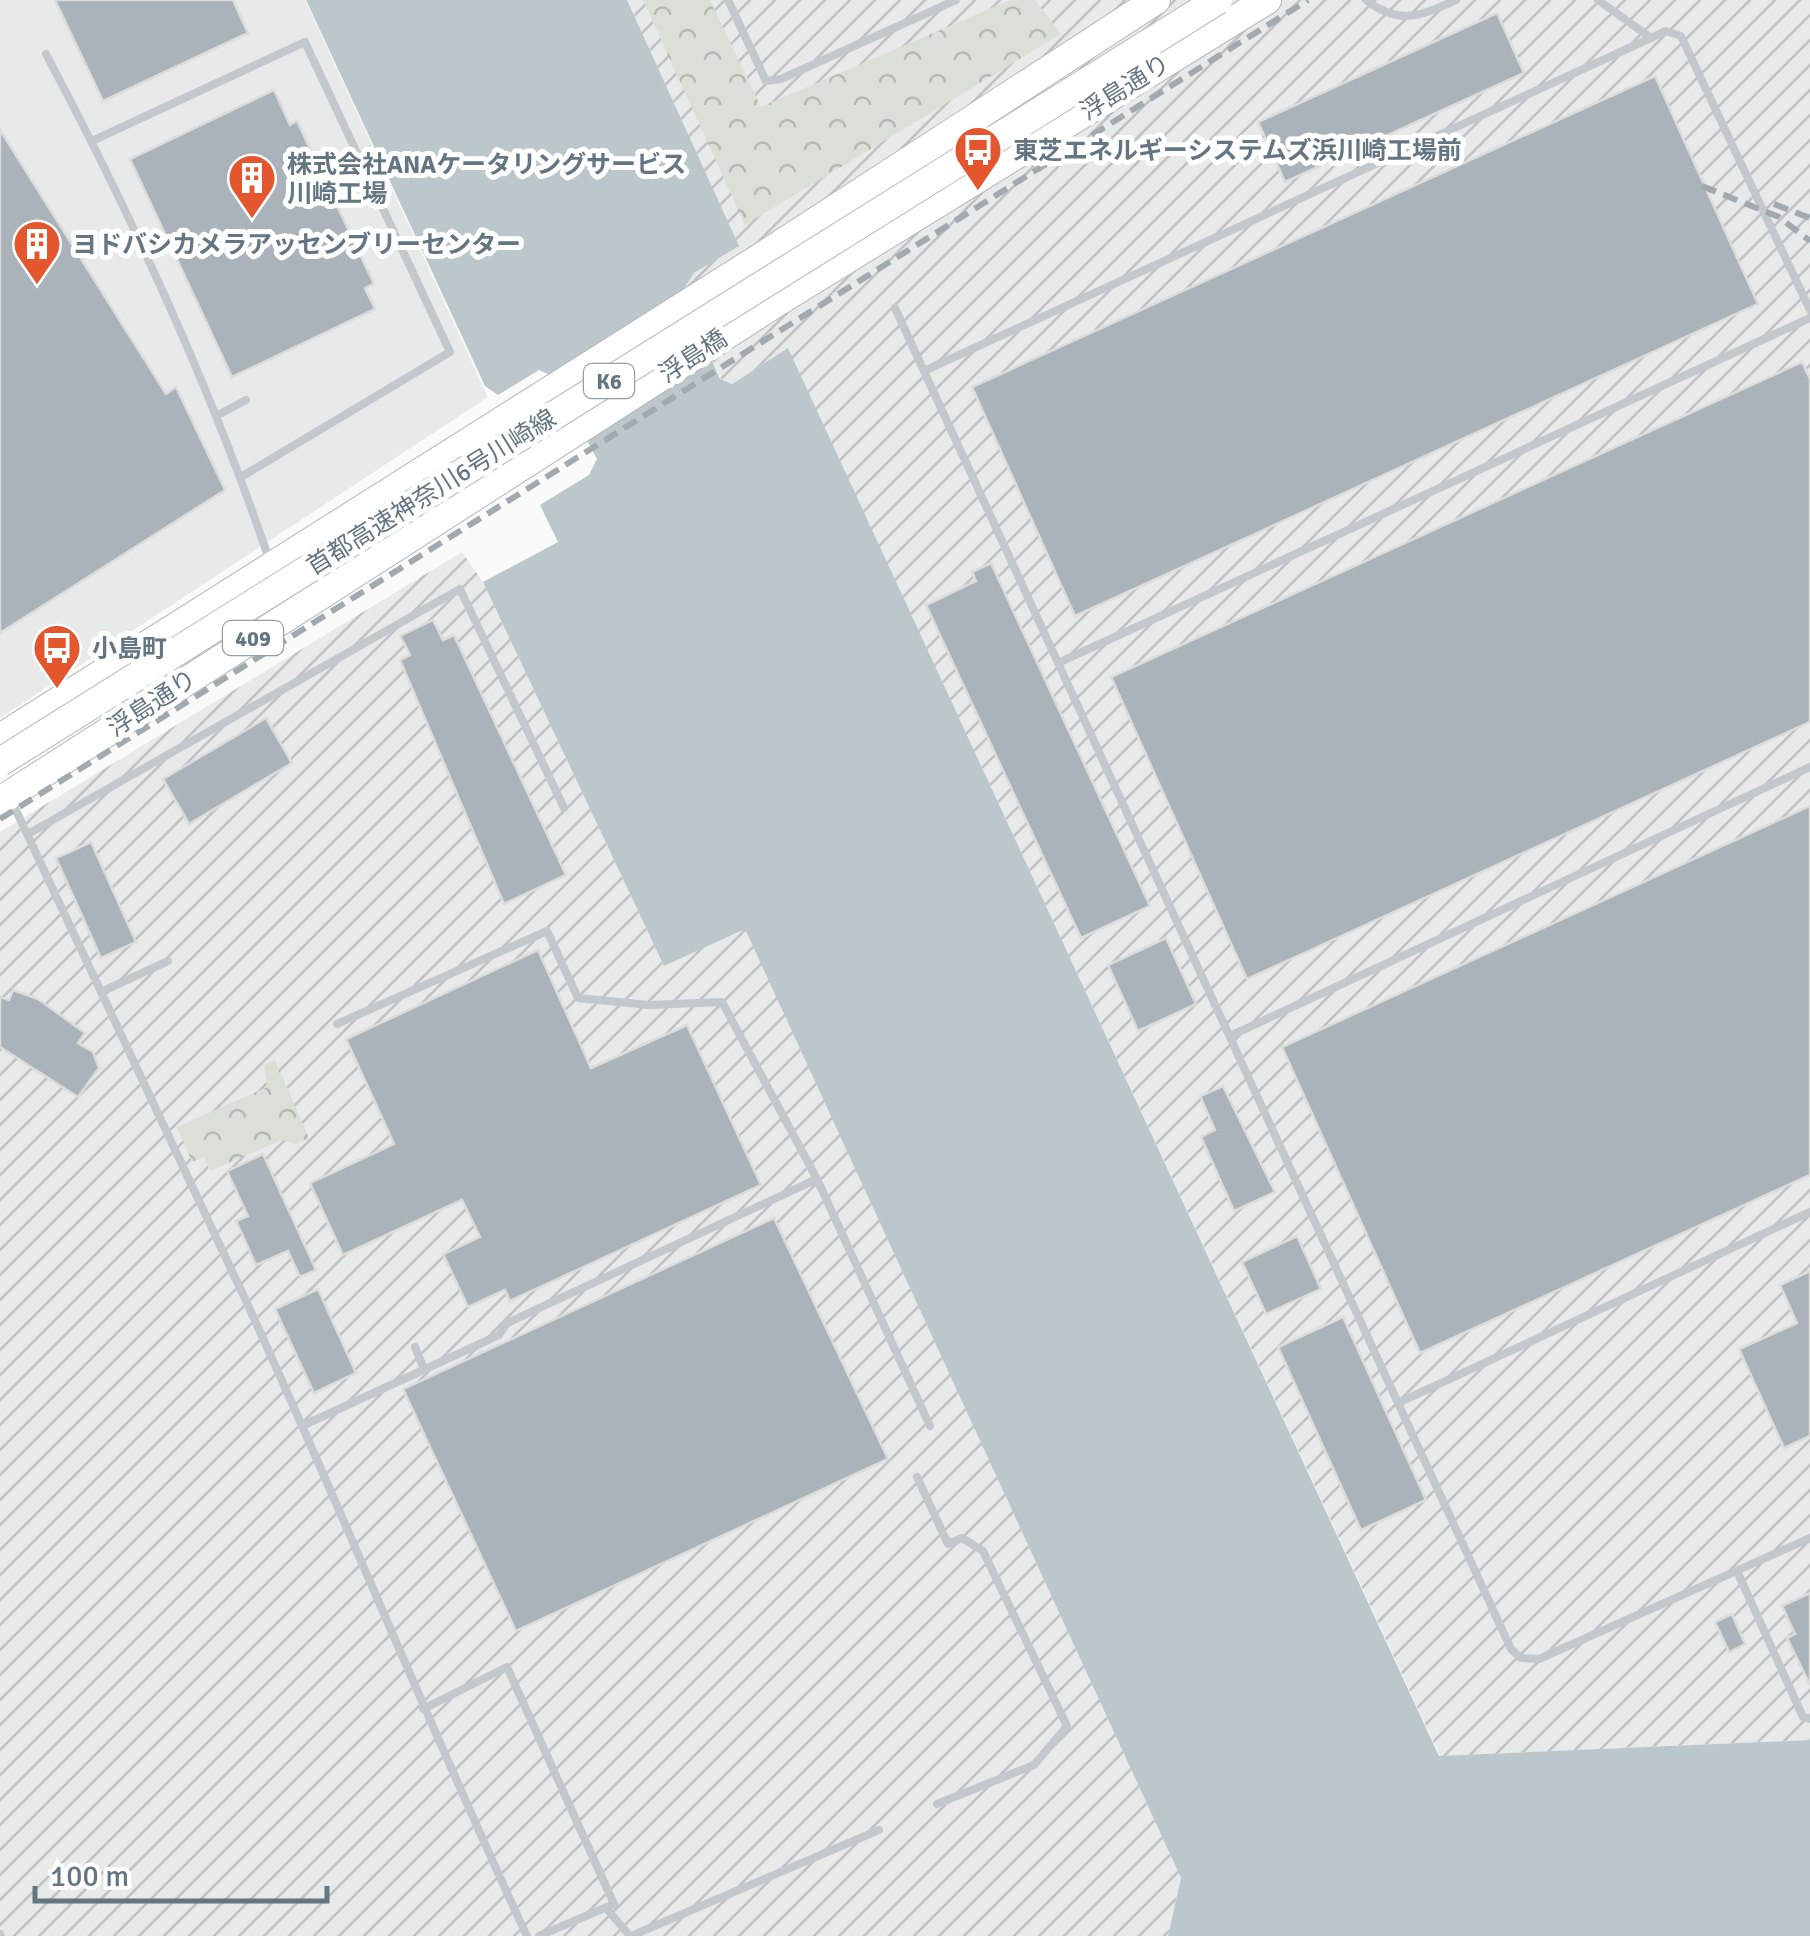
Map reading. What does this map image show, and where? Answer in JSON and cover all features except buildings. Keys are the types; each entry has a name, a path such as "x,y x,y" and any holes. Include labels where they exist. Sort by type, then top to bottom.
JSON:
{"highway":[{"name":"浮島橋","path":"485,429 758,260 1154,0"},
{"name":"首都高速神奈川6号川崎線","path":"0,740 1188,0"},
{"name":"首都高速神奈川6号川崎線","path":"3,784 228,619 1218,0"},
{"name":"浮島通り","path":"779,301 1266,0"},
{"name":"浮島橋","path":"505,475 779,301"},
{"name":"浮島通り","path":"0,740 485,429"},
{"name":"浮島通り","path":"3,784 300,608 505,475"}],"lane":[{"path":"728,0 766,81 781,79 956,0"},
{"path":"1154,0 1186,50"},
{"path":"1366,0 1400,19 1418,18 1456,0"},
{"path":"1598,0 1651,38"},
{"path":"924,371 1666,31 1682,36 1810,310"},
{"path":"92,141 305,42 450,352 242,477"},
{"path":"46,54 92,141 218,415 271,565 300,608"},
{"path":"895,308 1512,1649 1522,1658 1538,1659 1810,1538"},
{"path":"1058,662 1810,318"},
{"path":"218,415 246,400"},
{"path":"28,834 460,589 564,808"},
{"path":"1230,1036 1810,768"},
{"path":"3,784 302,1426 402,1650 422,1709 527,1936"},
{"path":"337,1024 547,931 578,998 649,1005 722,1002 817,1179 930,1426"},
{"path":"100,992 168,960"},
{"path":"302,1426 498,1335 507,1324 817,1179"},
{"path":"1398,1403 1810,1212"},
{"path":"415,1347 424,1369"},
{"path":"917,1478 948,1544 962,1538 983,1551 1067,1726 1034,1765 938,1804"},
{"path":"1737,1570 1803,1717 1810,1720"},
{"path":"422,1709 508,1667 614,1904 540,1936"},
{"path":"606,1908 631,1936 879,1830"}],"shaded area":[{"path":"0,0 305,0 488,397 0,718"},
{"path":"306,0 627,0 739,246 694,273 682,292 720,379 732,384 788,348 1439,1756 1810,1740 1810,1936 1168,1936 1181,1878 745,929 664,966 483,582 558,542 540,505 589,475 597,459 552,376 539,370 498,395 485,386"},
{"path":"627,0 1810,0 1810,1740 1440,1756 788,349 731,384 721,379 682,292 694,273 738,245"},
{"path":"462,552 483,582 664,966 745,928 1181,1878 1168,1936 0,1936 0,832"}],"green space":[{"path":"643,0 710,0 761,107 1010,0 1035,0 1061,34 745,225"},
{"path":"275,1060 309,1138 296,1144 282,1140 210,1171 204,1157 192,1162 177,1127 267,1087 264,1065"}],"railway":[{"path":"0,819 1308,0"},
{"path":"1702,186 1779,217 1810,241"},
{"path":"1774,204 1810,218"}],"place":[{"name":"東芝エネルギーシステムズ浜川崎工場前","path":"978,192"},
{"name":"株式会社ANAケータリングサービス 川崎工場","path":"252,220"},
{"name":"ヨドバシカメラアッセンブリーセンター","path":"37,286"},
{"name":"小島町","path":"57,690"}]}
